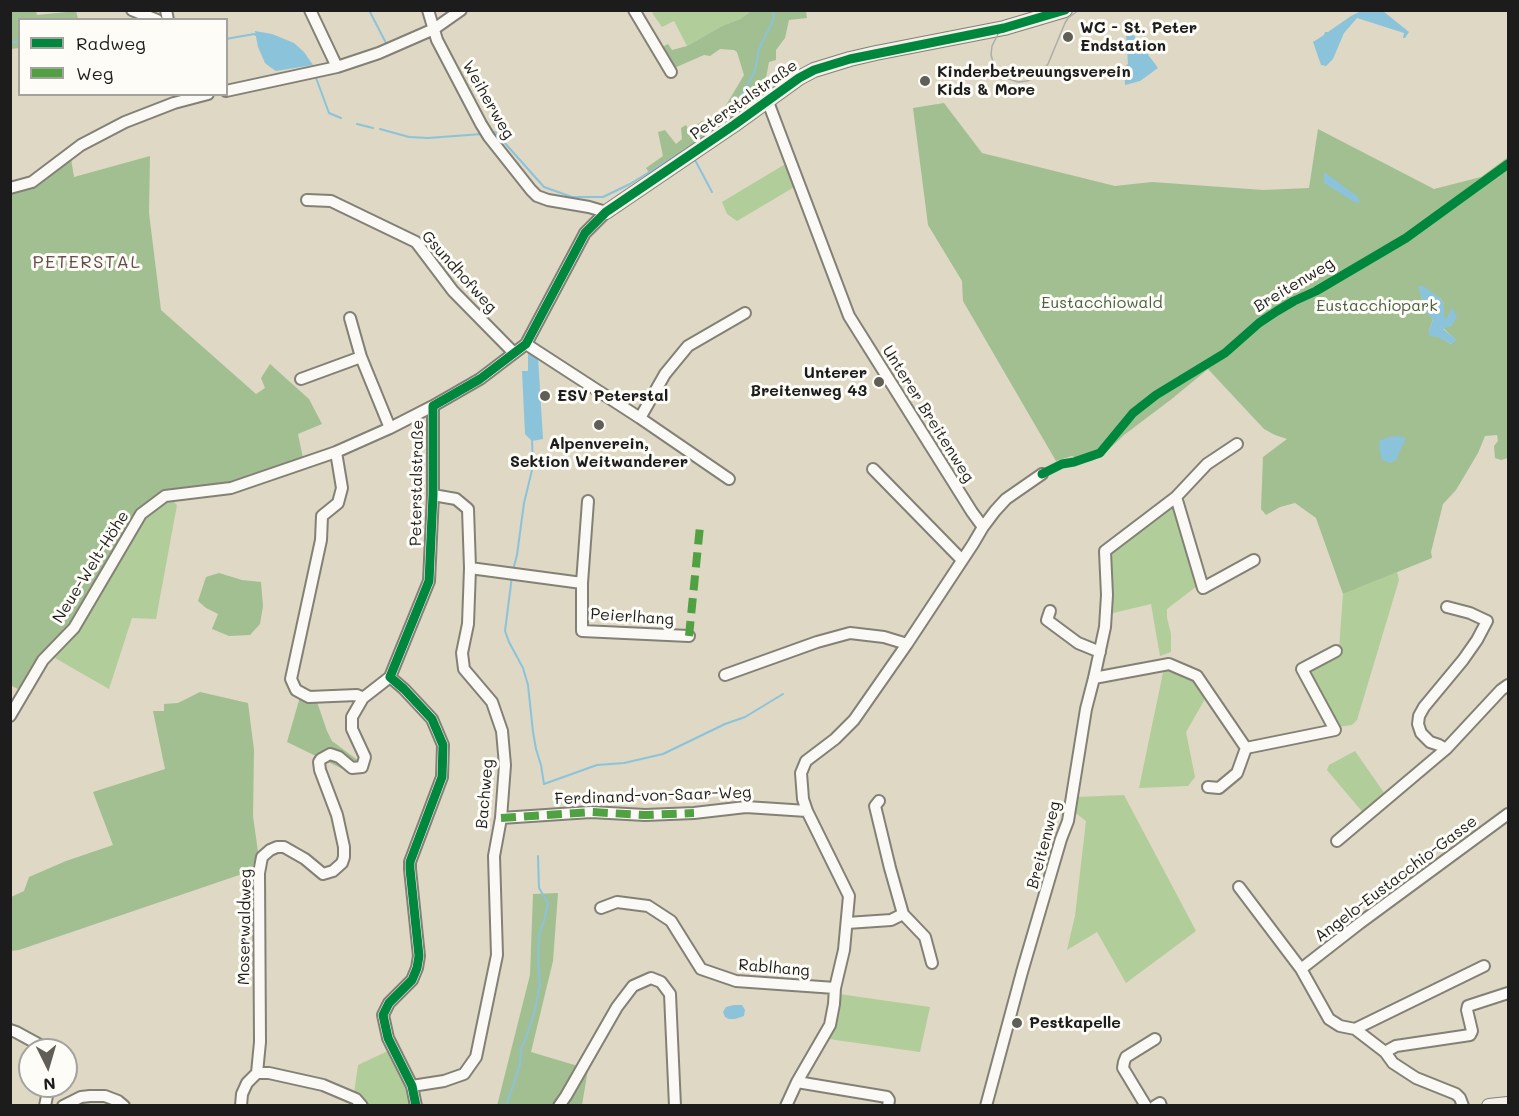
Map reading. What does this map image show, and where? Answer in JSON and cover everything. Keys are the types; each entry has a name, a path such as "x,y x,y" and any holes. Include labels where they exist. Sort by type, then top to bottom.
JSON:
{"street":[{"path":"132,10 152,18"},
{"path":"310,10 337,67"},
{"name":"Weiherweg","path":"428,10 437,40 488,134 517,174 537,196 606,212"},
{"path":"228,91 337,67 379,53 434,29 462,10"},
{"path":"634,10 671,72"},
{"name":"Peterstalstraße","path":"390,677 429,581 433,495 433,406 480,379 526,344 585,233 606,212 768,102 799,78 814,70 885,51 1005,28 1065,10"},
{"path":"10,188 32,182 81,145 125,122 185,97"},
{"name":"Peterstalstraße","path":"768,102 849,316"},
{"name":"Gsundhofweg","path":"307,200 331,201 416,242 453,291 514,354"},
{"path":"640,418 665,374 687,346 745,313"},
{"name":"Unterer Breitenweg","path":"849,316 983,527"},
{"path":"350,318 361,357 390,428"},
{"path":"526,344 729,479"},
{"path":"301,379 361,357"},
{"name":"Neue-Welt-Höhe","path":"10,716 43,660 74,628 141,514 165,496 231,488 336,452 433,406"},
{"path":"1237,444 1207,465 1176,497 1203,588 1254,560"},
{"path":"336,452 342,488 339,503 322,516 321,540 291,679 296,690 309,697 357,696 363,698"},
{"path":"873,469 962,560"},
{"path":"786,1106 830,1025 835,988 844,950 849,896 807,811 803,799 801,773 806,761 835,739 854,720 907,644 983,527 1006,499 1042,474"},
{"name":"Bachweg","path":"412,1086 444,1082 464,1074 476,1057 497,955 494,856 501,818 505,765 502,731 492,702 464,669 462,653 468,624 470,568 468,509 456,499 433,495"},
{"name":"Breitenweg","path":"986,1106 1022,972 1068,821 1086,709 1105,627 1105,551 1176,497"},
{"name":"Peierlhang","path":"588,501 582,583 582,631 689,636"},
{"name":"Peierlhang","path":"470,568 582,583"},
{"path":"1446,749 1430,742 1421,733 1418,724 1419,716 1424,706 1473,647 1487,621 1470,613 1447,608"},
{"path":"1050,611 1047,621 1078,643 1100,652"},
{"path":"725,675 817,642 850,633 884,637 907,644"},
{"path":"1246,748 1335,730 1302,669 1336,651"},
{"path":"1094,678 1169,664 1197,676 1246,748"},
{"path":"390,677 432,719 443,745 441,777 410,862 419,956 417,968 412,980 388,1003 383,1015 388,1038 412,1086 416,1106"},
{"name":"Moserwaldweg","path":"257,1073 260,1042 259,873 262,857 270,850 284,847 305,859 322,874 333,871 342,863 344,848 337,815 319,762 330,754 339,757 352,768 362,767 365,757 352,729 352,717 363,698 390,677"},
{"path":"1337,841 1446,749 1501,690 1509,685"},
{"path":"1208,787 1219,788 1238,773 1246,748"},
{"path":"879,801 875,806 903,914 925,937 932,963"},
{"name":"Ferdinand-von-Saar-Weg","path":"501,818 591,812 645,815 694,813 746,807 807,811"},
{"name":"Angelo-Eustacchio-Gasse","path":"1301,969 1509,814"},
{"path":"1239,887 1301,969 1329,1020 1340,1026 1355,1029 1385,1052 1393,1063 1416,1078 1456,1094 1463,1106"},
{"name":"Rablhang","path":"601,908 617,902 648,906 671,921 701,969 736,981 835,988"},
{"path":"847,923 891,920 903,914"},
{"path":"1355,1029 1484,966"},
{"path":"559,1106 617,1007 633,986 651,978 661,982 670,994 675,1106"},
{"path":"1385,1052 1396,1046 1470,1035 1472,1031 1468,1006 1509,993"},
{"path":"10,1030 27,1038"},
{"path":"1146,1106 1123,1068 1126,1058 1155,1039"},
{"path":"241,1106 242,1094 247,1083 257,1073 269,1073 323,1085 356,1099 362,1106"},
{"path":"797,1082 887,1097 888,1106"},
{"path":"63,1106 81,1097 105,1096 124,1106"},
{"path":"1155,1106 1160,1103 1161,1106"},
{"path":"1490,1106 1509,1104"}],"green space":[{"path":"658,10 751,11 687,46 674,21 662,27 652,13"},
{"path":"10,11 36,11 37,15 76,11 78,18 18,18 18,48 11,49"},
{"path":"751,11 806,11 807,18 789,20 785,38 776,50 776,60 769,62 766,78 758,84 765,95 753,107 650,174 646,168 663,156 658,132 665,130 676,144 682,139 681,128 686,125 689,130 702,121 708,122 722,112 744,75 737,52 734,50 720,49 710,56 704,55 672,69 662,47 668,44 672,50 687,46"},
{"name":"Eustacchiowald","path":"944,103 982,153 1115,186 1152,182 1263,190 1309,188 1318,129 1434,189 1481,177 1508,157 1508,458 1501,460 1495,458 1494,446 1498,441 1497,435 1485,436 1478,453 1456,490 1443,504 1431,552 1432,558 1343,594 1316,518 1295,503 1280,507 1266,515 1261,509 1263,457 1287,439 1264,429 1208,369 1124,435 1105,453 1092,461 1084,462 1072,456 1056,461 963,301 962,281 928,225 913,108","holes":["1419,286 1441,299 1444,304 1443,317 1447,319 1452,308 1452,325 1443,328 1456,340 1451,344 1429,331 1433,319 1423,304"]},
{"path":"150,156 149,213 161,310 256,394 265,388 261,378 270,364 309,399 322,424 298,434 304,463 231,488 165,496 141,514 74,628 20,690 10,685 10,193 38,186 71,159 74,177"},
{"path":"787,163 796,186 737,221 727,214 722,202"},
{"path":"171,501 177,505 156,619 132,618 109,689 55,658 79,625 149,512"},
{"path":"1170,506 1174,507 1197,586 1167,609 1171,652 1160,656 1151,604 1109,614 1108,557 1122,542"},
{"path":"1397,572 1399,580 1357,720 1352,725 1338,727 1308,669 1339,649 1343,594"},
{"path":"219,573 242,580 261,582 263,606 260,624 250,635 229,636 212,629 218,614 198,601 206,577"},
{"path":"1164,668 1189,675 1205,699 1186,732 1195,777 1188,786 1139,788"},
{"path":"200,692 248,703 254,750 253,816 258,852 251,871 11,951 11,897 24,891 29,877 113,845 93,792 165,769 153,711 164,711 164,704 178,703"},
{"path":"300,697 316,699 332,741 359,761 351,773 287,742"},
{"path":"1355,751 1387,797 1365,815 1327,770 1329,765"},
{"path":"1124,795 1196,931 1126,983 1097,932 1067,950 1075,916 1086,821 1073,811 1077,797"},
{"path":"558,893 553,961 531,1052 588,1069 582,1105 497,1106 530,975 533,894"},
{"path":"839,994 930,1007 920,1052 829,1039 834,1028"},
{"path":"390,1050 410,1090 413,1105 369,1105 354,1093 358,1065"}],"water":[{"path":"1361,11 1383,11 1409,32 1403,38 1404,33 1357,18 1344,33 1333,59 1326,66 1321,65 1313,42 1325,32"},
{"path":"255,31 272,34 294,43 313,65 276,71 265,63 258,47"},
{"path":"1132,33 1158,68 1140,81 1125,85 1124,67 1128,64 1126,35"},
{"path":"1324,172 1357,196 1361,203 1354,202 1324,183"},
{"path":"1418,286 1425,287 1441,299 1444,304 1444,317 1447,318 1452,307 1457,318 1452,325 1443,329 1457,340 1451,344 1438,337 1429,336 1433,319 1426,312"},
{"path":"531,352 538,357 543,439 532,441 525,434 522,371 528,371 528,353"},
{"path":"1398,436 1406,438 1396,460 1391,463 1382,460 1379,441"},
{"path":"742,1005 745,1010 744,1016 735,1019 725,1017 723,1012 726,1007"}],"waterway":[{"path":"369,10 387,45"},
{"path":"491,133 495,132 544,187 572,197 603,197 630,184 699,141 719,124 737,103 755,71 759,49 773,21 774,10"},
{"path":"228,39 256,35"},
{"path":"10,43 18,41"},
{"path":"315,75 329,113 341,118"},
{"path":"357,124 373,128"},
{"path":"380,129 409,137 428,138 482,134"},
{"path":"695,160 712,192"},
{"path":"513,570 524,503 533,466 532,440"},
{"path":"512,576 505,631 523,668 528,685 533,732 544,784 597,765 624,763 663,754 725,724 745,717 783,694"},
{"path":"506,1106 520,1065 521,1048 534,1014 540,984 539,934 548,903 539,888 538,856"}],"tram line":[{"path":"1056,10 1010,25 998,34 992,46 991,55 994,65 1001,74 1018,82 1027,81 1039,75 1048,64 1068,18 1079,10"}],"marked path":[{"path":"689,636 700,526"},
{"path":"501,818 591,812 645,815 694,813"}],"cycle path":[{"path":"416,1106 412,1086 388,1038 383,1015 389,1003 412,980 417,968 419,956 410,862 442,777 443,745 432,719 390,677 429,581 433,495 433,406 480,379 526,344 585,233 606,212 799,78 814,70 850,59 1004,28 1065,10"},
{"path":"1042,474 1062,464 1100,453 1133,413 1156,395 1225,353 1259,323 1277,311 1316,291 1406,238 1508,164"}],"place":[{"name":"WC - St. Peter Endstation","path":"1068,37"},
{"name":"Kinderbetreuungsverein Kids & More","path":"925,81"},
{"name":"Unterer Breitenweg 43","path":"879,382"},
{"name":"ESV Peterstal","path":"545,396"},
{"name":"Alpenverein, Sektion Weitwanderer","path":"599,425"},
{"name":"Pestkapelle","path":"1017,1023"}],"district":[{"name":"PETERSTAL","path":"87,262"}],"park label":[{"name":"Eustacchiopark","path":"1377,306"}]}
